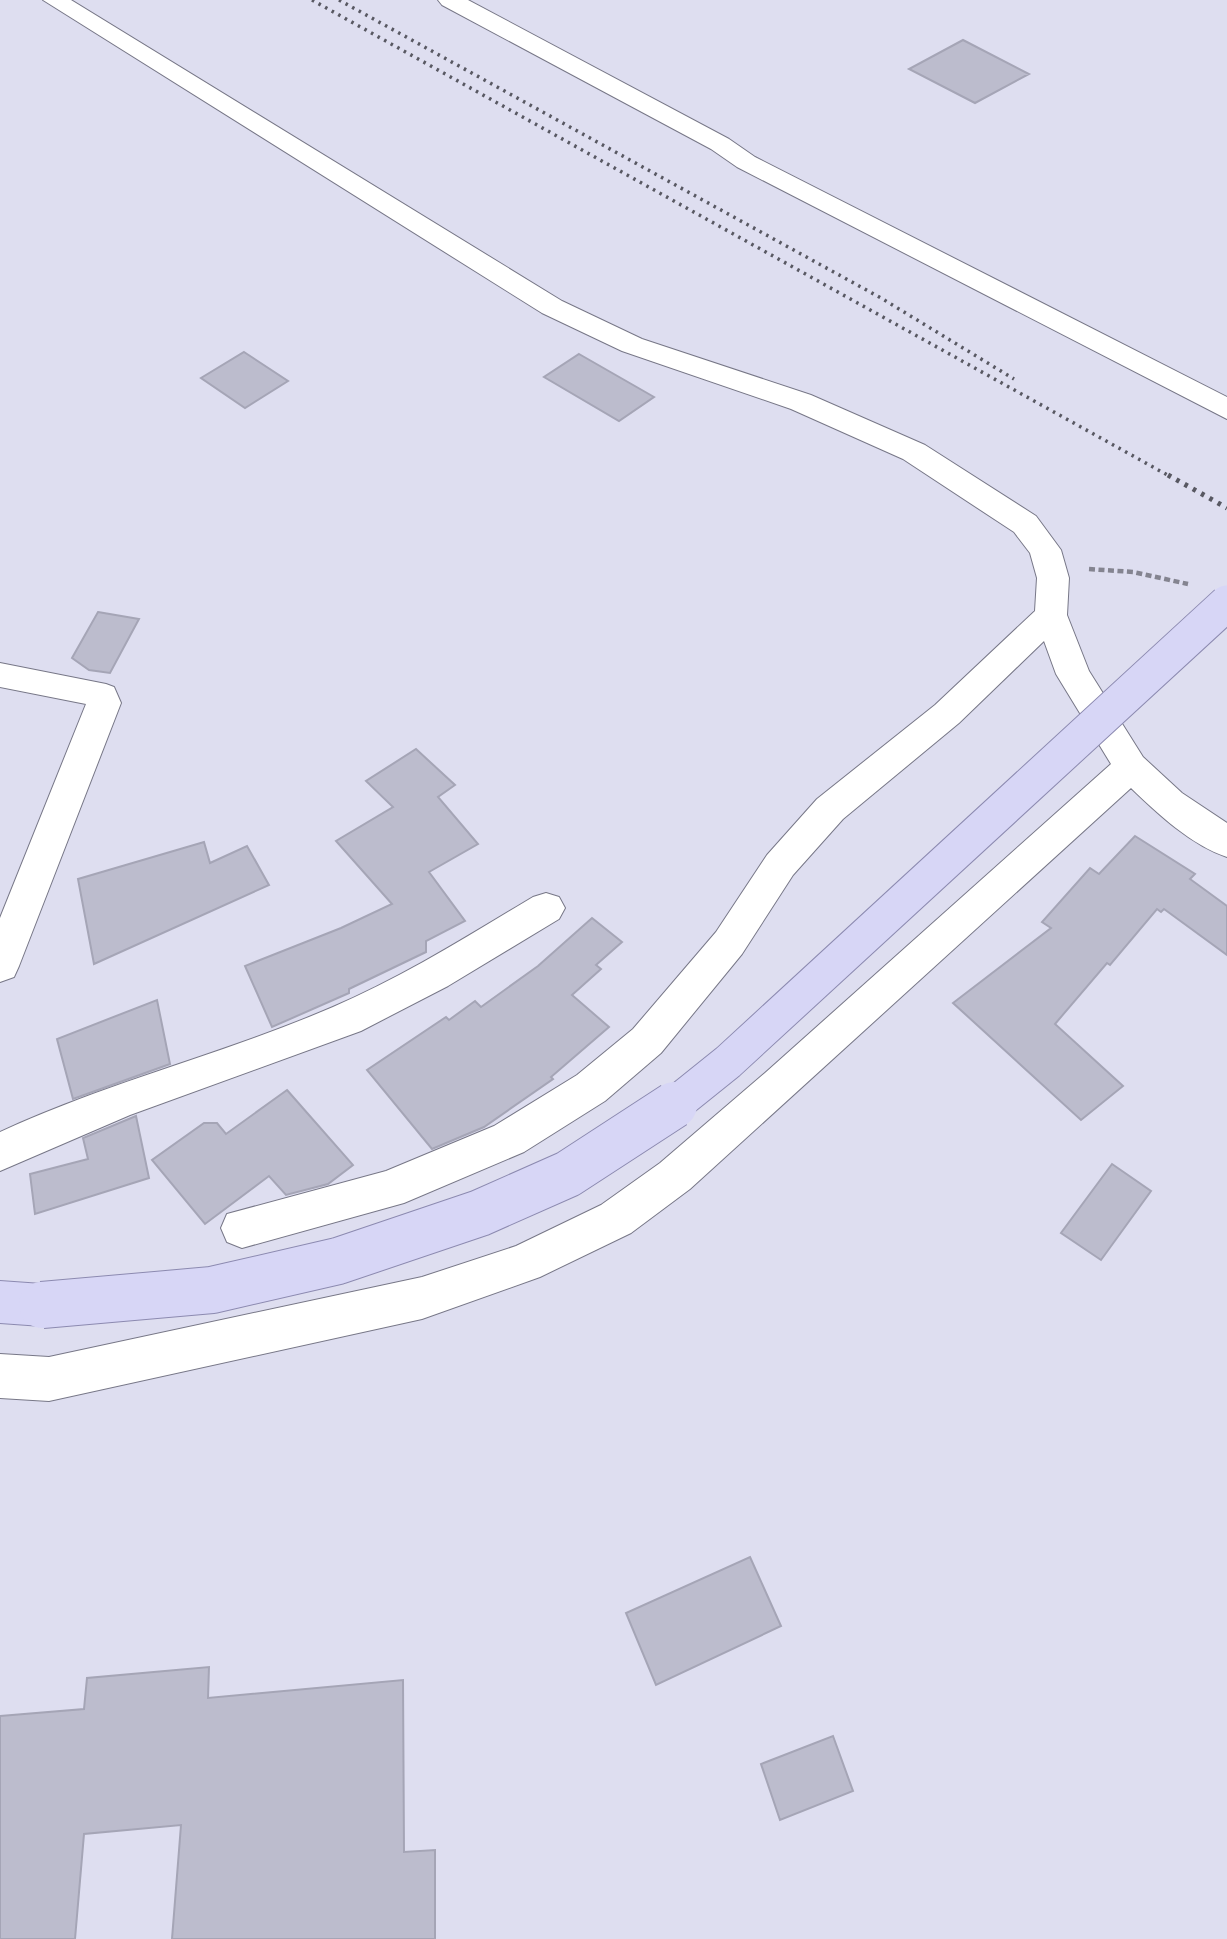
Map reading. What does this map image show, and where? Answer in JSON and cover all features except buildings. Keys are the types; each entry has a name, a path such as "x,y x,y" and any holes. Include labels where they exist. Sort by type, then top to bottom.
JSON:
{"main road":[{"path":"21,1303 212,1290 338,1261 480,1213 568,1174 654,1120 728,1062 1227,603"}],"street":[{"path":"55,0 552,307 632,345 802,402 914,452 1025,524 1045,550 1053,578 1051,615 1073,674 1131,767 1169,803 1227,842"},
{"path":"450,0 720,144 746,162 1083,332 1227,409"},
{"path":"242,1228 389,1189 509,1139 591,1088 655,1031 729,943 780,865 830,809 947,714 1051,615"},
{"path":"0,675 94,693 102,696 104,703 0,966"},
{"path":"0,1376 49,1379 422,1298 525,1263 616,1219 675,1176 769,1095 1131,767"},
{"path":"0,1152 51,1126 319,1030 435,975 546,908"}],"path":[{"path":"1050,566 1133,572 1193,585"}],"railway":[{"path":"312,0 1171,477"},
{"path":"339,0 881,298 1014,379"},
{"path":"1168,475 1227,508"}]}
